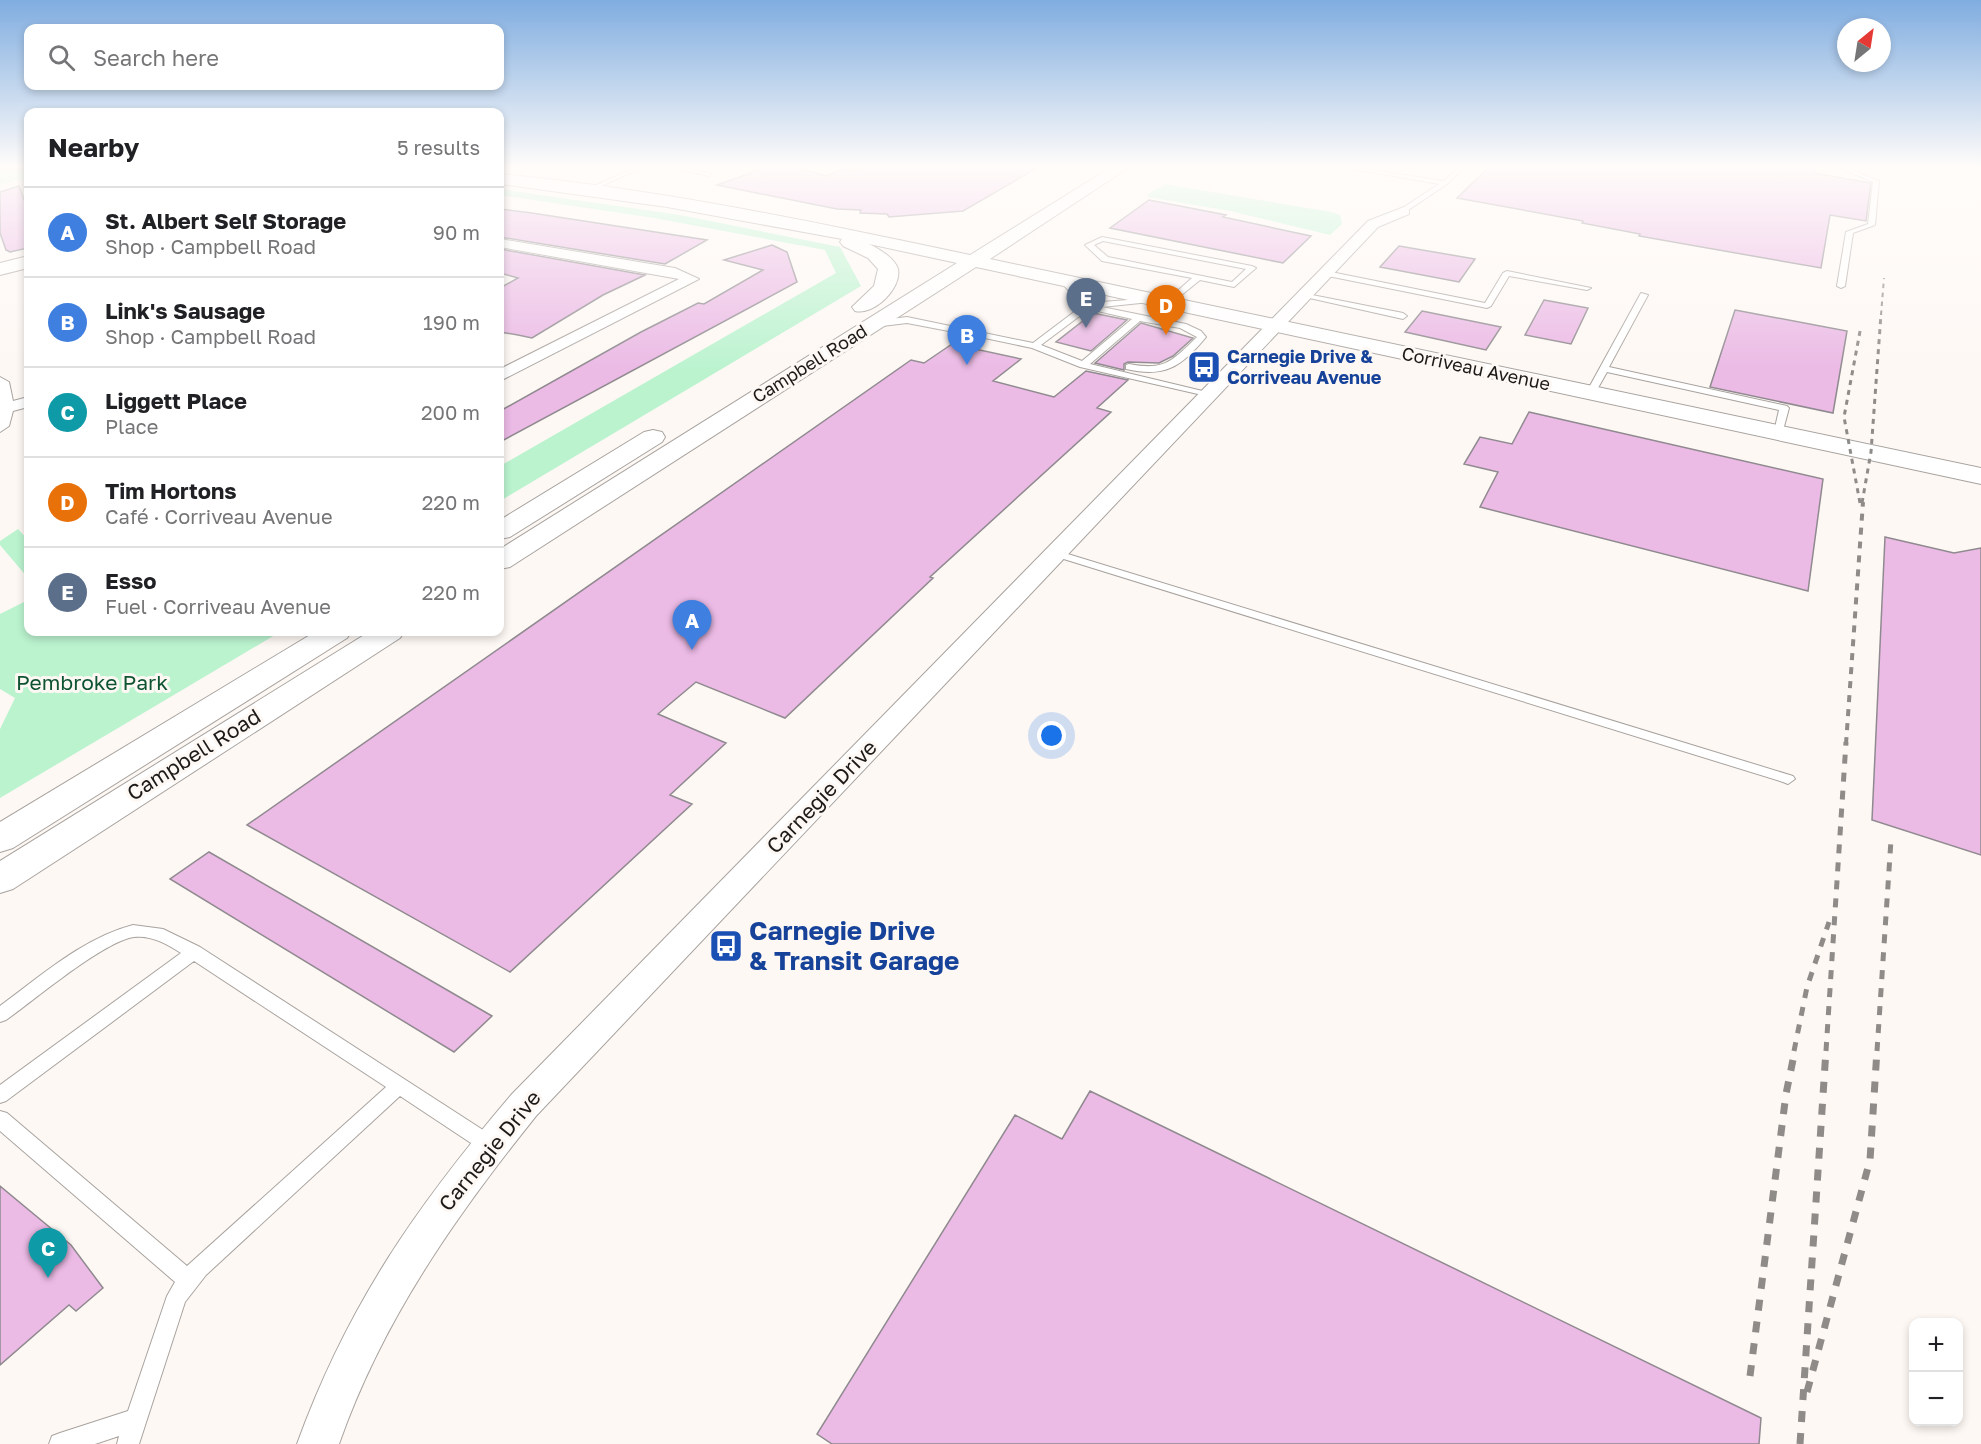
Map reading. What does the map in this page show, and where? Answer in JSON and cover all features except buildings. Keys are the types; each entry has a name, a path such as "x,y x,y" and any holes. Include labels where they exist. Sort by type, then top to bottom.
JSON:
{"main road":[{"path":"828,235 858,246 884,262 888,268 886,283 867,316"},
{"name":"Corriveau Avenue","path":"850,235 946,255 971,250 1065,281 1981,476"},
{"name":"Campbell Road","path":"504,558 867,316 998,235"},
{"name":"Campbell Road","path":"504,529 778,361 867,316 915,274 946,255"},
{"path":"0,269 24,263"},
{"name":"Campbell Road","path":"0,839 330,636"},
{"name":"Campbell Road","path":"0,879 383,636"}],"street":[{"name":"Carnegie Drive","path":"318,1444 331,1402 368,1329 418,1243 490,1145 532,1096 1058,554 1362,235"},
{"path":"504,244 675,272 691,279 504,374"},
{"path":"504,358 527,362"},
{"path":"0,382 5,408 0,426"},
{"path":"5,408 24,403"}],"lane":[{"path":"1841,286 1849,235"},
{"path":"1035,346 1087,306 1159,302 1198,277 1234,285 1252,268 1102,239 1089,245 1105,259 1198,277"},
{"path":"1326,273 1487,306 1508,273 1587,288"},
{"path":"1065,281 1087,306 1190,328 1200,332 1202,337 1168,369 1160,372 1092,358"},
{"path":"1305,295 1403,316"},
{"path":"1591,393 1644,295"},
{"path":"867,316 980,334 1035,346 1083,365 1208,395"},
{"path":"1083,365 1138,318"},
{"path":"1604,369 1784,408 1779,432"},
{"path":"1058,554 1788,779"},
{"path":"0,1015 103,943 131,930 159,933 194,952 490,1145"},
{"path":"0,1095 194,952"},
{"path":"128,1444 177,1296 199,1268 399,1086"},
{"path":"0,1119 189,1281"},
{"path":"60,1444 136,1420"}],"green space":[{"path":"747,235 782,235 840,247 861,286 504,499 504,464 836,273 825,250"},
{"path":"18,529 24,536 24,573 0,545 0,541"},
{"name":"Pembroke Park","path":"24,602 24,636 273,636 0,798 0,729 15,698 0,689 0,614"}],"railway":[{"path":"1881,315 1884,278"},
{"path":"1862,503 1871,452 1881,314"},
{"path":"1860,503 1844,417 1861,326"},
{"path":"1846,744 1863,502"},
{"path":"1826,1051 1846,742"},
{"path":"1877,1051 1891,840"},
{"path":"1794,1051 1807,987 1829,922"},
{"path":"1750,1376 1786,1094 1795,1050"},
{"path":"1800,1444 1826,1050"},
{"path":"1807,1392 1870,1160 1877,1050"}],"place":[{"name":"Esso","path":"1086,328"},
{"name":"Tim Hortons","path":"1166,335"},
{"name":"Link's Sausage","path":"967,365"},
{"name":"Carnegie Drive & Corriveau Avenue","path":"1204,367"},
{"name":"St. Albert Self Storage","path":"692,650"},
{"name":"Carnegie Drive & Transit Garage","path":"726,946"},
{"name":"Liggett Place","path":"48,1278"}]}
